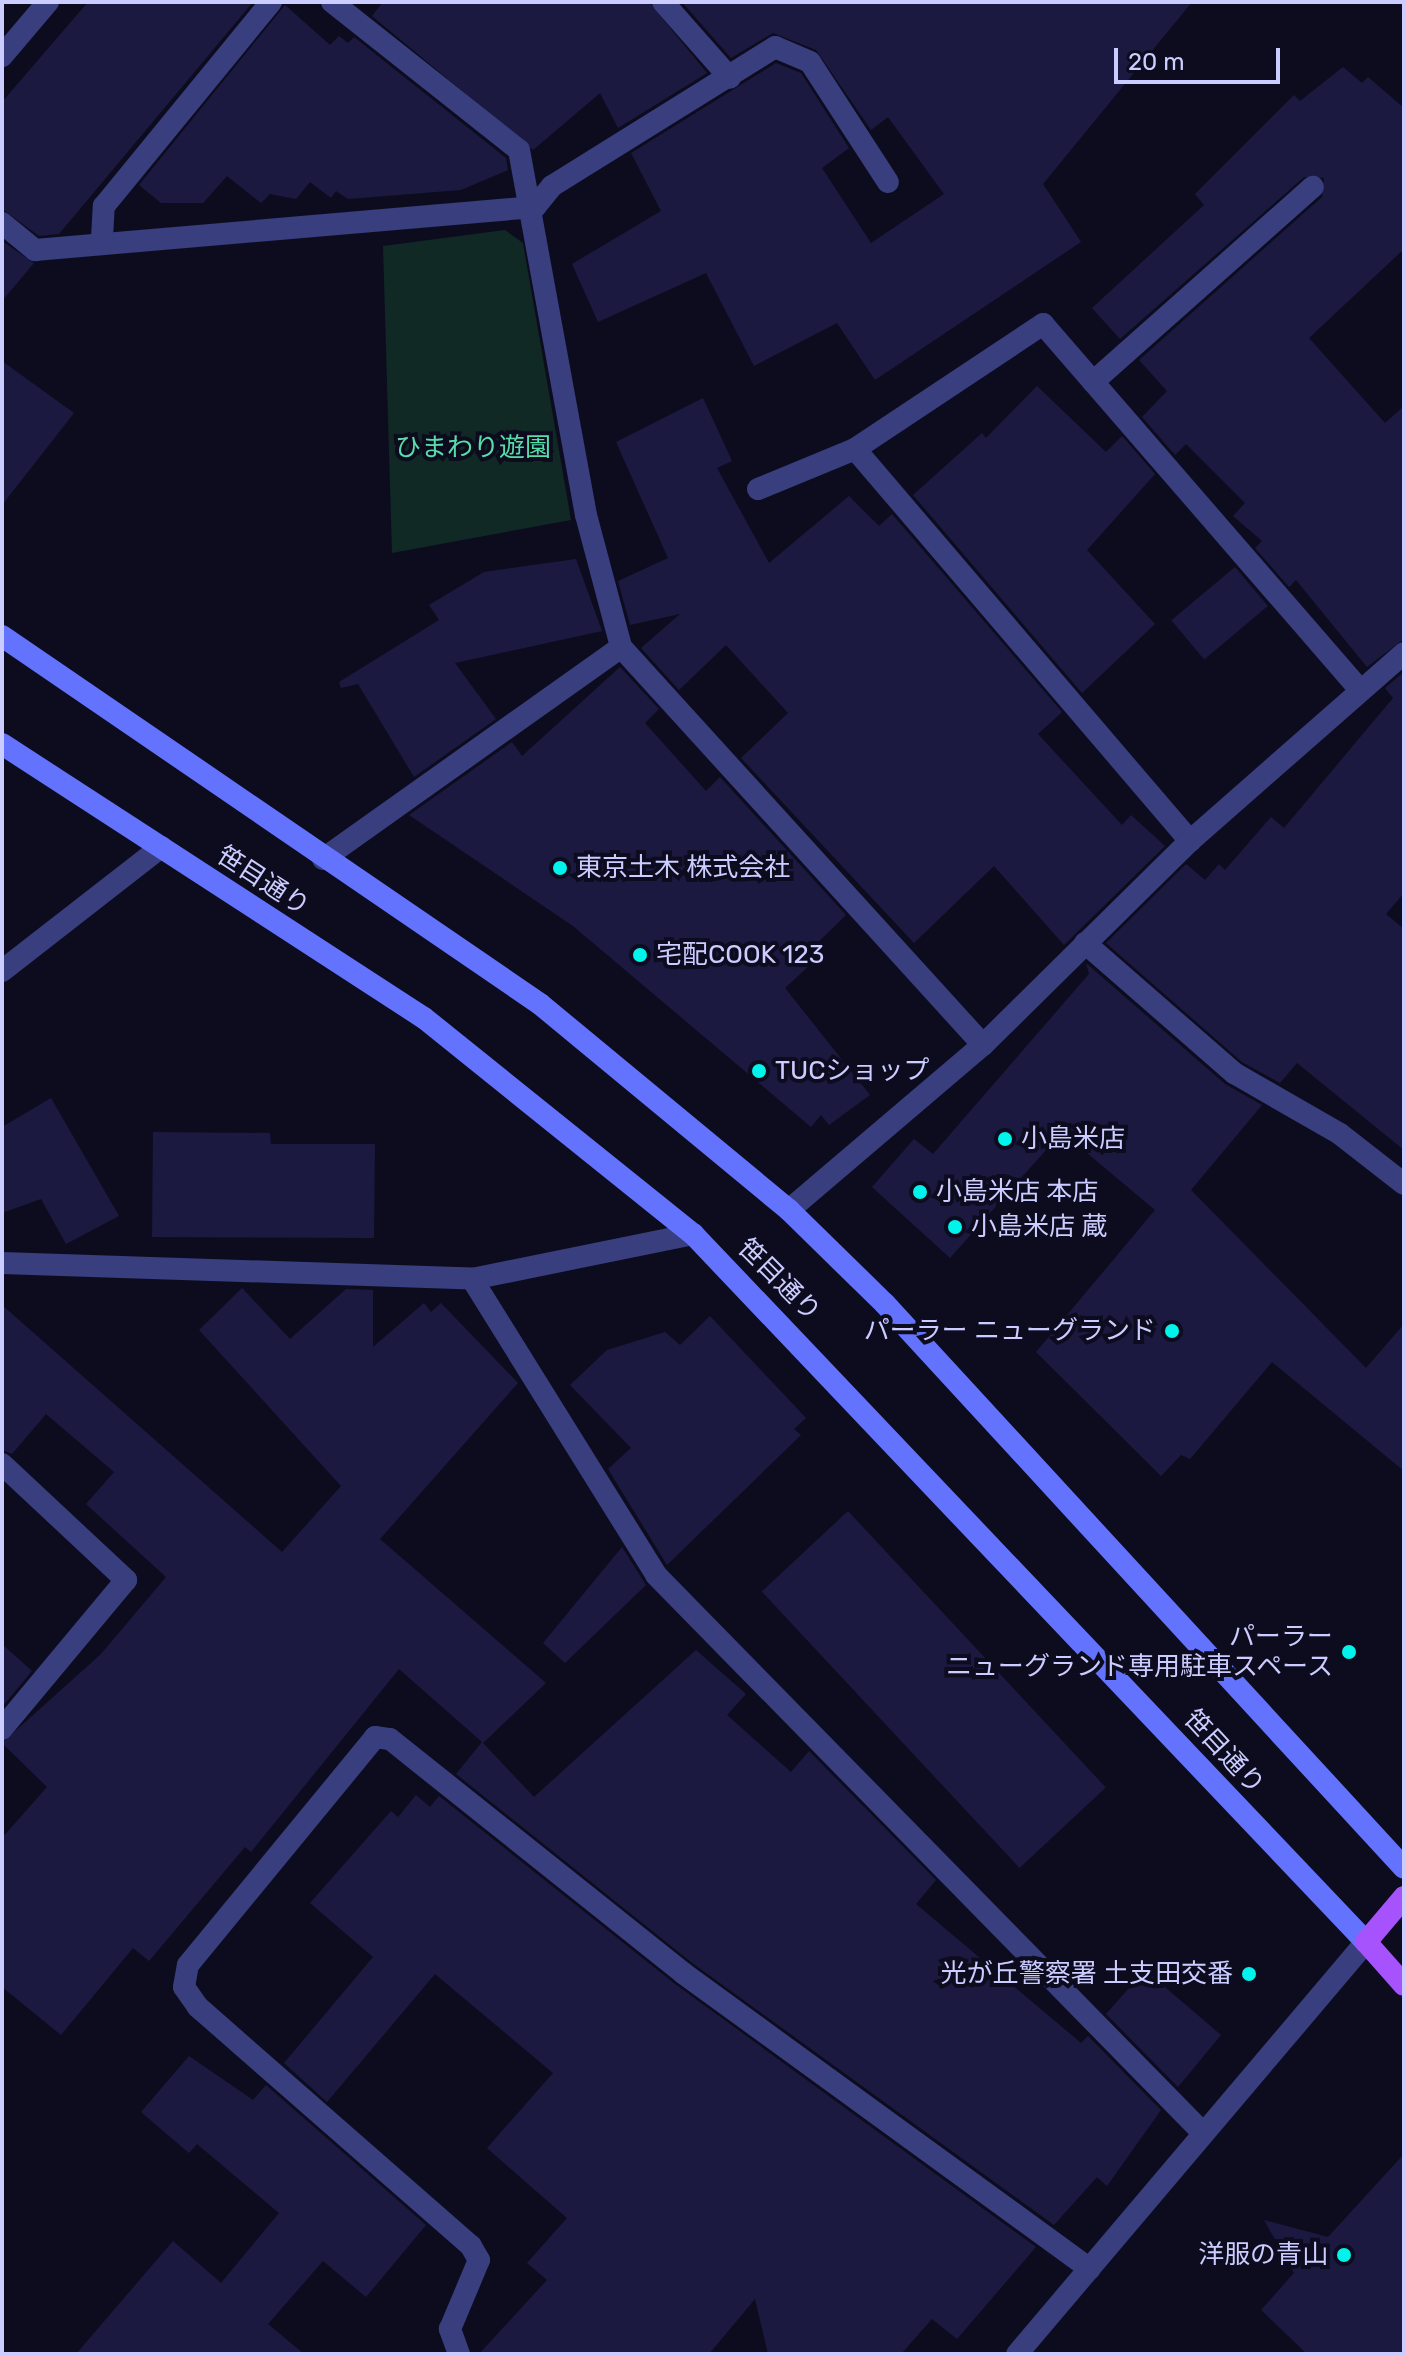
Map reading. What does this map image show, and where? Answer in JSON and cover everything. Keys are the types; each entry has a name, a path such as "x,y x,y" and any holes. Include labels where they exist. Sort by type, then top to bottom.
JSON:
{"main road":[{"name":"笹目通り","path":"2,636 323,859 540,1004 789,1210 885,1304 1404,1868"},
{"name":"笹目通り","path":"2,744 424,1018 693,1234 1404,1985"},
{"path":"1366,1942 1404,1897"}],"street":[{"path":"2,56 48,2"},
{"path":"102,239 104,206 271,2"},
{"path":"332,2 519,150 535,207 586,515 621,647 983,1045"},
{"path":"663,2 730,78"},
{"path":"2,223 35,250 102,239 535,207 552,186 730,78 775,47 810,62 888,182"},
{"path":"1093,382 1313,187"},
{"path":"758,489 855,449 1043,324 1358,688"},
{"path":"855,449 1190,841"},
{"path":"323,859 621,647"},
{"path":"789,1210 983,1045 1190,841 1358,688 1404,653"},
{"path":"2,971 161,847"},
{"path":"1085,943 1234,1073 1340,1134 1404,1184"},
{"path":"2,1263 472,1279 693,1234"},
{"path":"472,1279 656,1575 1202,2132"},
{"path":"2,1464 126,1580 2,1729"},
{"path":"459,2354 450,2329 479,2260 471,2246 198,2007 184,1987 188,1965 375,1737 390,1739 683,1973 1090,2269"},
{"path":"1017,2354 1366,1942"}],"green space":[{"name":"ひまわり遊園","path":"505,230 523,243 571,520 392,553 383,246"}],"building":[{"path":"88,2 253,2 59,234 39,236 2,209 2,102"},
{"path":"383,2 649,2 707,73 618,128 600,93 533,150 372,16"},
{"path":"682,2 1192,2 1043,184 1081,242 875,380 837,323 754,366 706,273 598,322 572,264 661,211 631,153 776,63 801,73 849,148 822,168 871,243 944,194 888,117 871,130 816,50 773,33 731,58"},
{"path":"285,5 330,45 339,36 348,43 354,37 506,158 508,170 461,190 348,199 336,191 331,198 310,182 296,199 270,194 261,203 227,176 203,203 161,203 139,185"},
{"path":"1343,67 1362,83 1368,77 1404,108 1404,249 1309,338 1385,423 1404,406 1404,639 1367,667 1296,580 1289,587 1255,548 1262,541 1233,516 1245,503 1186,444 1175,455 1142,417 1167,391 1139,360 1322,197 1324,178 1304,177 1120,339 1092,308 1204,205 1195,194 1294,95 1300,101"},
{"path":"2,241 34,263 2,301"},
{"path":"2,361 74,413 2,505"},
{"path":"1037,386 1106,452 1122,436 1155,474 1087,550 1155,624 1082,693 913,495 982,433 986,438"},
{"path":"703,398 732,461 717,468 769,563 849,496 879,526 892,514 1062,712 1038,734 1122,825 1131,815 1165,846 1064,945 994,866 914,943 741,758 788,713 726,645 679,690 641,648 680,614 630,625 618,581 668,558 616,442"},
{"path":"576,559 602,631 455,663 496,719 414,777 358,684 341,688 339,682 439,620 429,605 484,572"},
{"path":"1235,567 1268,606 1204,659 1171,620"},
{"path":"620,667 659,709 645,723 706,791 720,777 846,915 805,955 812,963 785,988 870,1095 829,1125 821,1115 811,1127 573,926 409,815 512,742 522,756"},
{"path":"1404,672 1404,893 1386,914 1404,929 1404,1150 1297,1063 1280,1083 1242,1062 1106,943 1186,864 1205,880 1219,864 1225,870 1271,817 1284,828 1393,698 1385,688"},
{"path":"1086,963 1225,1084 1262,1105 1191,1190 1366,1368 1404,1324 1404,1471 1272,1362 1190,1459 1181,1455 1161,1476 1036,1352 1155,1210 1062,1132 950,1258 872,1187 914,1139 933,1154 1089,974"},
{"path":"51,1098 119,1216 66,1244 41,1199 2,1213 2,1127"},
{"path":"153,1132 270,1133 271,1144 375,1144 374,1238 152,1237"},
{"path":"242,1288 290,1339 346,1289 373,1290 373,1347 424,1303 431,1312 441,1303 518,1383 380,1539 546,1683 483,1743 534,1797 696,1650 746,1694 727,1715 791,1772 809,1751 936,1880 916,1904 1081,2043 1088,2036 1161,2110 1107,2186 1097,2177 1054,2225 691,1962 456,1774 482,1742 399,1669 251,1852 245,1847 149,1961 133,1948 61,2035 2,1987 2,1838 47,1787 2,1743 101,1654 166,1577 86,1504 114,1472 46,1414 12,1454 2,1450 2,1305 282,1552 341,1486 199,1330"},
{"path":"710,1316 806,1418 794,1429 801,1435 667,1565 608,1469 631,1448 570,1385 607,1350 665,1332 680,1345"},
{"path":"848,1511 1106,1787 1019,1868 762,1591"},
{"path":"622,1547 646,1585 565,1663 543,1643"},
{"path":"2,1644 32,1671 2,1707"},
{"path":"416,1795 430,1807 439,1796 675,1984 1036,2247 957,2339 932,2319 901,2354 768,2354 755,2299 709,2354 479,2354 547,2280 527,2263 567,2218 487,2148 553,2073 435,1974 327,2102 284,2063 373,1957 310,1903 391,1811 398,1817"},
{"path":"1145,1970 1221,2035 1178,2087 1106,2014"},
{"path":"189,2056 253,2100 266,2085 426,2225 366,2297 323,2261 268,2324 304,2354 76,2354 173,2241 221,2283 279,2213 197,2144 189,2153 141,2112"},
{"name":"洋服の青山","path":"1404,2154 1404,2354 1307,2354 1261,2310 1294,2273 1264,2220 1328,2237"}],"place":[{"name":"東京土木 株式会社","path":"560,868"},
{"name":"宅配COOK 123","path":"640,955"},
{"name":"TUCショップ","path":"759,1071"},
{"name":"小島米店","path":"1005,1139"},
{"name":"小島米店 本店","path":"920,1192"},
{"name":"小島米店 蔵","path":"955,1227"},
{"name":"パーラー ニューグランド","path":"1172,1331"},
{"name":"パーラー ニューグランド専用駐車スペース","path":"1349,1652"},
{"name":"光が丘警察署 土支田交番","path":"1249,1974"},
{"name":"洋服の青山","path":"1344,2255"}]}
